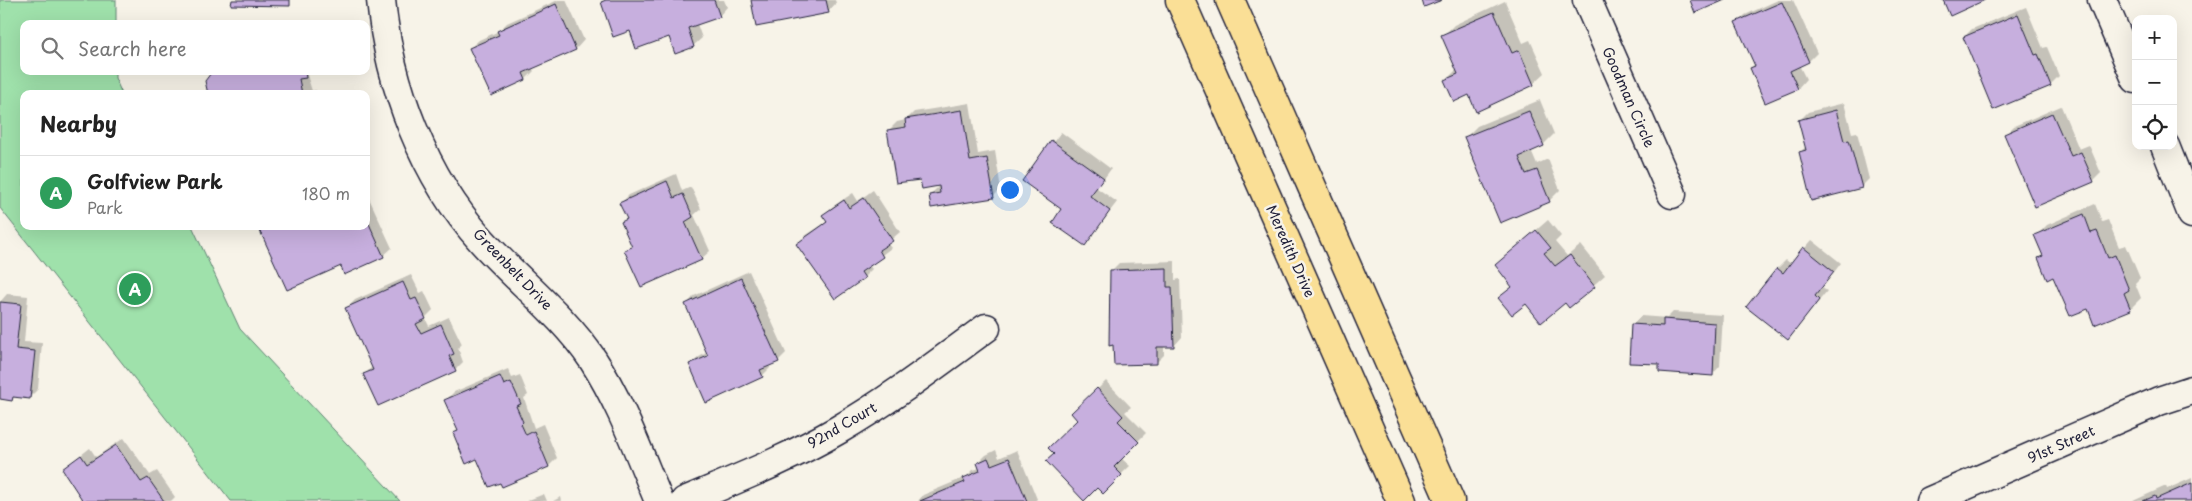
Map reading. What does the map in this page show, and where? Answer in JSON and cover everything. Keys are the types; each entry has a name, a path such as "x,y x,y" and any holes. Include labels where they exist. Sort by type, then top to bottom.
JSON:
{"main road":[{"name":"Meredith Drive","path":"1180,0 1401,501"},
{"path":"1230,0 1450,501"}],"street":[{"name":"Greenbelt Drive","path":"382,0 384,31 397,88 417,140 443,189 481,240 559,316 593,361 619,409 659,501"},
{"name":"Goodman Circle","path":"1587,0 1672,194"},
{"path":"2102,0 2132,70"},
{"path":"2167,150 2192,214"},
{"name":"92nd Court","path":"685,501 776,462 838,430 888,398 986,328"},
{"name":"91st Street","path":"1930,501 2159,401 2192,390"}],"green space":[{"path":"0,0 116,0 116,20 20,20 20,75 115,75 120,90 20,90 20,230 194,230 240,329 400,501 231,501 0,208"}],"building":[{"path":"232,0 290,0 290,6 231,5"},
{"path":"606,0 714,0 720,17 688,28 694,47 675,54 669,37 636,49 630,31 613,37 601,2"},
{"path":"751,0 826,0 829,13 756,27"},
{"path":"1422,0 1442,0 1424,7"},
{"path":"1690,0 1725,0 1695,13"},
{"path":"1943,0 1985,0 1950,16"},
{"path":"1782,2 1809,62 1790,71 1798,89 1765,103 1750,68 1755,66 1735,22"},
{"path":"556,4 576,50 523,73 526,80 491,96 469,48 499,35 497,31"},
{"path":"1494,12 1512,53 1519,50 1534,85 1476,112 1469,95 1454,102 1444,80 1458,74 1441,35"},
{"path":"2018,14 2035,55 2038,54 2051,86 1993,110 1963,37"},
{"path":"210,75 306,75 306,78 299,79 301,90 207,90 205,81"},
{"path":"962,110 970,161 987,158 994,198 931,208 929,195 940,193 939,186 922,189 920,180 896,183 887,130 906,127 905,119"},
{"path":"1836,110 1844,141 1849,140 1862,188 1811,201 1799,152 1806,150 1798,120"},
{"path":"1529,111 1544,146 1519,157 1526,174 1537,170 1550,202 1500,223 1464,137"},
{"path":"2052,113 2071,156 2081,152 2094,182 2035,207 2004,134"},
{"path":"1051,140 1104,178 1090,196 1110,211 1085,246 1052,223 1061,209 1022,181"},
{"path":"667,181 674,198 683,194 693,217 685,222 702,260 641,287 624,250 632,247 621,222 627,219 619,203"},
{"path":"864,198 893,241 879,250 883,257 861,272 865,278 835,299 796,244 827,222 822,215 844,200 849,208"},
{"path":"2084,214 2091,233 2097,231 2108,258 2115,255 2129,290 2124,293 2131,310 2094,325 2088,309 2070,316 2053,277 2047,280 2038,258 2043,256 2034,235"},
{"path":"370,226 384,257 344,275 341,266 287,290 258,230 370,230"},
{"path":"1536,230 1551,248 1544,253 1555,266 1570,255 1595,287 1569,308 1565,303 1541,323 1526,304 1512,315 1498,298 1512,287 1495,265"},
{"path":"1803,247 1834,272 1815,296 1819,300 1788,340 1746,307 1777,268 1783,273"},
{"path":"1167,268 1167,287 1172,287 1174,347 1157,347 1157,364 1114,365 1113,345 1109,346 1110,270"},
{"path":"741,278 779,362 760,370 763,377 706,403 689,364 708,356 685,304"},
{"path":"403,282 411,300 416,298 426,319 416,324 421,333 441,324 454,354 449,356 456,371 378,406 363,374 373,370 345,308"},
{"path":"0,302 21,304 16,349 35,351 30,399 13,397 12,401 0,399"},
{"path":"1663,319 1715,323 1713,376 1659,372 1659,364 1629,363 1631,324 1663,326"},
{"path":"500,376 504,385 511,382 521,404 516,406 523,422 521,424 526,435 534,431 549,467 502,487 500,483 489,487 477,459 466,464 453,433 458,431 444,400"},
{"path":"1097,388 1123,416 1118,421 1139,442 1114,467 1122,475 1103,494 1097,488 1084,501 1046,461 1054,454 1048,448 1077,420 1071,413"},
{"path":"116,445 141,482 148,478 164,501 83,501 62,469 81,455 87,464"},
{"path":"988,458 991,465 1009,458 1027,501 920,501 965,482 963,478 980,471 977,463"},
{"path":"2192,483 2192,501 2143,501 2155,496 2156,499"}],"place":[{"name":"Golfview Park","path":"135,289"}]}
